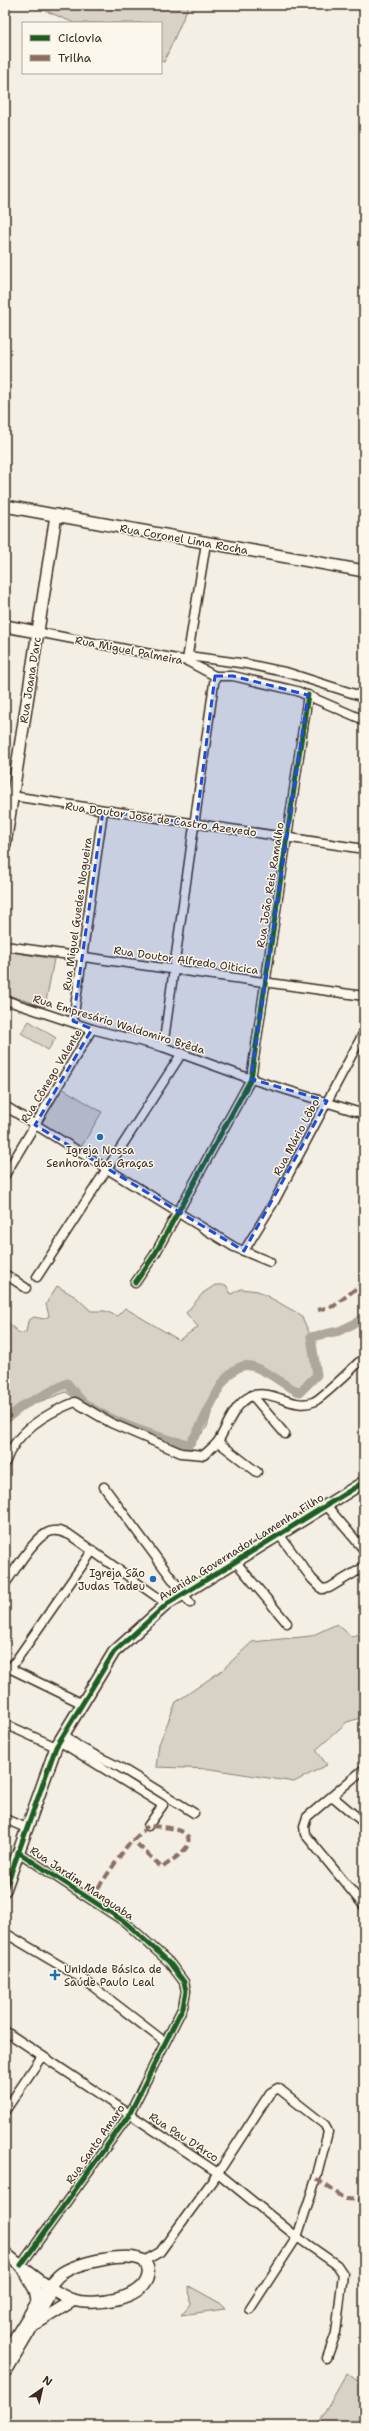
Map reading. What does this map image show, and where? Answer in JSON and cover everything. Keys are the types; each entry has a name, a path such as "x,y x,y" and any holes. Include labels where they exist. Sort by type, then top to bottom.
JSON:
{"street":[{"name":"Rua Coronel Lima Rocha","path":"5,506 364,571"},
{"name":"Rua Joana D'arc","path":"5,844 9,795 56,515"},
{"path":"188,659 206,543"},
{"name":"Rua Miguel Palmeira","path":"5,626 188,659 247,664 289,673 364,697"},
{"name":"Rua Miguel Palmeira","path":"188,659 214,676 233,676 308,695 364,720"},
{"path":"163,1047 196,824 214,676"},
{"name":"Rua João Reis Ramalho","path":"251,1079 264,982 288,838 308,695"},
{"name":"Rua Doutor José de Castro Azevedo","path":"9,795 364,849"},
{"name":"Rua Miguel Guedes Nogueira","path":"73,1021 103,810"},
{"name":"Rua Doutor Alfredo Oiticica","path":"5,946 364,996"},
{"name":"Rua Empresário Waldomiro Brêda","path":"5,1000 73,1021 92,1029 182,1053 251,1079 327,1101 364,1114"},
{"name":"Rua Cônego Valente","path":"5,1175 92,1029"},
{"name":"Rua Mário Lôbo","path":"244,1251 274,1202 364,1032"},
{"path":"37,1277 106,1168 182,1053"},
{"path":"135,1283 155,1254 251,1079"},
{"path":"5,1106 177,1212 244,1251 270,1262"},
{"path":"5,1274 26,1288"},
{"path":"5,1463 9,1450 28,1428 59,1408 75,1402 111,1423 181,1453 204,1455 218,1442 234,1414 245,1400 252,1395 267,1395 298,1403 313,1402 359,1362"},
{"path":"252,1395 285,1434"},
{"path":"218,1442 257,1472"},
{"name":"Avenida Governador Lamenha Filho","path":"5,1890 26,1828 60,1740 114,1652 167,1604 183,1593 278,1533 364,1482"},
{"path":"104,1487 190,1603"},
{"path":"326,1505 364,1550"},
{"path":"5,1584 39,1539 48,1532 56,1531 70,1535 93,1550 167,1604"},
{"path":"278,1533 312,1579 322,1588 329,1588 364,1567"},
{"path":"82,1703 7,1668 93,1550"},
{"path":"234,1561 287,1623"},
{"path":"5,1724 60,1740 162,1805 148,1826"},
{"path":"60,1740 68,1739 121,1768 194,1813"},
{"path":"364,1769 307,1817 305,1822 305,1834 364,1906"},
{"path":"332,1796 364,1823"},
{"path":"5,1819 26,1828"},
{"name":"Rua Jardim Manguaba","path":"18,1852 125,1922 169,1962 184,1982"},
{"path":"5,1933 83,1979 165,2042"},
{"name":"Rua Santo Amaro","path":"21,2265 129,2115 185,2002 186,1990 184,1982"},
{"name":"Rua Pau D'Arco","path":"5,2031 218,2173 297,2237 337,2265 343,2274 336,2333 327,2358"},
{"path":"5,2111 42,2056"},
{"path":"144,2261 160,2252 218,2173 270,2093 278,2088 325,2125 328,2132 316,2179 297,2237 250,2308"},
{"path":"5,2254 56,2286 74,2300"},
{"path":"5,2372 63,2272 97,2261 132,2256 144,2261 148,2271 147,2278 145,2285 135,2294 102,2301 74,2300 47,2315 31,2328"},
{"path":"21,2265 35,2290 38,2301"},
{"path":"5,2354 38,2301 56,2286"}],"highlighted area":[{"path":"215,676 233,676 308,695 251,1079 327,1101 244,1251 35,1125 92,1029 73,1021 103,811 196,824"}],"shaded area":[{"path":"46,5 189,5 164,62 162,61 162,22 72,22 44,10"},
{"path":"5,951 54,959 45,1007 5,994"},
{"path":"29,1021 56,1038 48,1050 21,1033"},
{"path":"62,1088 102,1112 80,1149 39,1125"},
{"path":"215,1285 226,1285 231,1294 241,1289 258,1291 301,1315 313,1341 317,1375 307,1389 295,1395 265,1373 242,1368 236,1370 218,1389 207,1427 191,1447 177,1446 144,1436 109,1419 66,1392 28,1406 5,1421 5,1320 19,1333 26,1332 28,1321 34,1317 44,1319 49,1316 46,1304 57,1286 76,1297 91,1311 105,1311 117,1316 125,1308 179,1340 198,1327 186,1313 203,1293"},
{"path":"337,1624 352,1637 364,1630 364,1717 347,1722 316,1750 327,1765 294,1782 211,1769 156,1767 159,1744 176,1702 221,1671 252,1642 311,1636"},
{"path":"189,2286 218,2302 225,2309 181,2315 190,2304"},
{"path":"347,2373 364,2386 364,2426 317,2426"}],"waterway":[{"path":"5,1420 24,1405 67,1383 83,1402 93,1409 134,1428 164,1438 189,1444 202,1424 215,1396 231,1373 240,1367 251,1366 264,1371 300,1392 317,1375 311,1337 339,1331 364,1319"}],"marked path":[{"path":"318,1310 334,1306 364,1282"},
{"path":"91,1898 127,1846 148,1826 168,1828 183,1832 189,1841 184,1851 162,1868 133,1840"},
{"path":"316,2179 346,2199 364,2200"}],"cycle path":[{"path":"135,1283 155,1254 251,1079 308,695"},
{"path":"5,1890 56,1747 114,1652 167,1604 364,1482"},
{"path":"18,1852 125,1922 169,1962 184,1982 186,1991 183,2007 129,2115 21,2265"}],"place":[{"name":"Igreja Nossa Senhora das Graças","path":"100,1137"},
{"name":"Igreja São Judas Tadeu","path":"153,1579"},
{"name":"Unidade Básica de Saúde Paulo Leal","path":"55,1975"}]}
